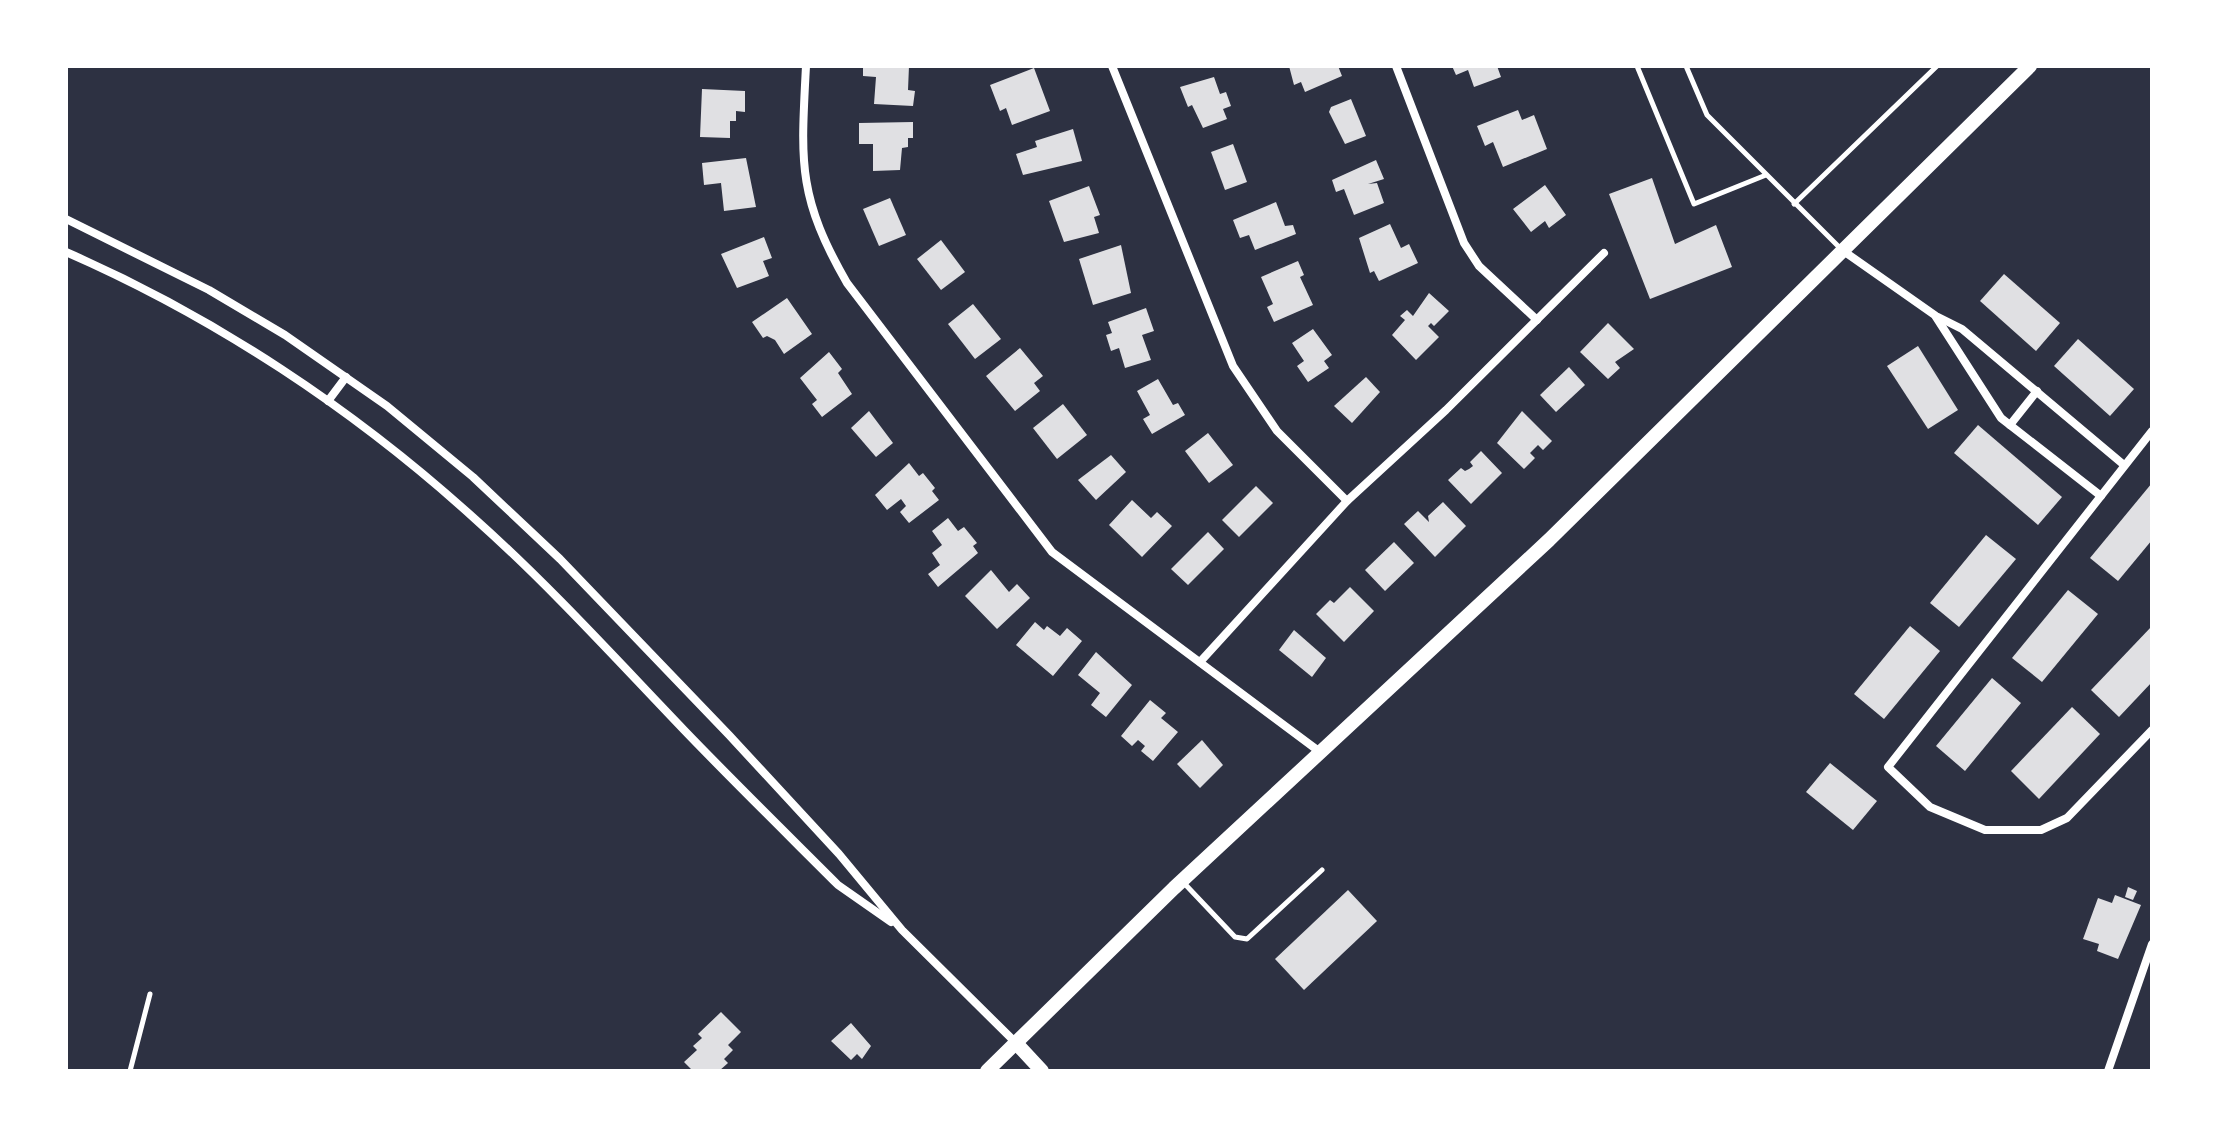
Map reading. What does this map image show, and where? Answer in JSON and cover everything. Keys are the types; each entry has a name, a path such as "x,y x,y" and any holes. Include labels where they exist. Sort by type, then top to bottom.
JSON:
{"main road":[{"path":"987,1071 1181,881 1549,540 2030,66"},
{"path":"1016,1043 1042,1071"}],"street":[{"path":"806,66 803,179 825,244 847,283 1052,552 1320,752"},
{"path":"1112,66 1233,366 1277,431 1347,501"},
{"path":"1396,66 1464,243 1479,266 1537,320"},
{"path":"66,219 209,290 346,377 473,477 560,559 829,843 902,930 1016,1043"},
{"path":"1842,250 1936,316 1962,329 2124,465"},
{"path":"66,252 179,307 328,401 475,518 838,885 902,930"},
{"path":"1200,662 1347,501 1604,253"},
{"path":"1936,316 2001,418 2101,496"},
{"path":"328,401 346,377"},
{"path":"2010,425 2037,391"},
{"path":"2152,431 1888,767 1930,807 1985,830 2041,830 2067,818 2152,730"},
{"path":"2108,1071 2152,944"}],"lane":[{"path":"1637,66 1694,204 1766,175"},
{"path":"1686,66 1707,115 1842,250"},
{"path":"1794,204 1937,66"},
{"path":"1181,881 1235,937 1247,939 1322,870"},
{"path":"130,1071 150,994"}],"building":[{"path":"863,66 909,66 908,90 915,91 913,106 874,104 876,77 863,76"},
{"path":"1289,66 1338,66 1342,76 1305,92 1301,82 1294,85"},
{"path":"1452,66 1497,66 1501,77 1474,87 1468,70 1456,75"},
{"path":"1034,68 1050,111 1012,125 1006,108 1000,111 990,85"},
{"path":"1214,77 1220,94 1226,92 1231,106 1223,109 1227,119 1203,128 1192,105 1188,107 1180,87"},
{"path":"702,89 745,91 745,112 736,111 736,121 730,121 730,138 700,137"},
{"path":"1351,99 1366,136 1345,144 1329,112 1331,107"},
{"path":"1518,110 1522,120 1534,115 1547,149 1503,167 1493,142 1485,146 1477,126"},
{"path":"913,122 913,138 908,138 908,147 902,148 900,170 873,171 873,144 859,144 859,123"},
{"path":"1073,129 1082,161 1023,175 1016,154 1037,147 1035,141"},
{"path":"1233,144 1247,182 1225,190 1211,152"},
{"path":"746,158 756,207 724,211 721,183 704,185 702,163"},
{"path":"1376,160 1384,179 1368,184 1377,183 1384,203 1354,215 1344,189 1336,192 1332,180"},
{"path":"1652,178 1675,244 1716,225 1732,267 1650,299 1609,194"},
{"path":"1545,185 1566,215 1549,228 1545,221 1531,232 1513,209"},
{"path":"1089,186 1100,215 1094,217 1099,233 1064,242 1049,201"},
{"path":"890,198 906,235 879,246 863,209"},
{"path":"1276,202 1285,226 1293,225 1296,234 1255,250 1249,235 1240,238 1233,220"},
{"path":"1390,224 1401,248 1409,244 1418,263 1379,281 1374,271 1370,273 1359,238"},
{"path":"764,237 772,258 763,261 769,276 737,288 721,254"},
{"path":"941,240 965,272 941,290 917,259"},
{"path":"1121,245 1131,293 1093,305 1079,259"},
{"path":"1298,261 1304,275 1300,277 1313,305 1274,322 1267,307 1273,304 1261,277"},
{"path":"2004,274 2060,323 2036,351 1980,301"},
{"path":"1429,293 1449,311 1434,326 1431,323 1428,326 1439,337 1416,360 1392,335 1405,320 1400,316 1407,310 1413,316"},
{"path":"787,298 812,334 784,354 775,340 767,336 763,338 752,322"},
{"path":"973,304 1001,339 975,359 948,324"},
{"path":"1146,308 1154,331 1142,335 1151,360 1125,368 1119,348 1111,351 1106,335 1112,333 1108,322"},
{"path":"1608,323 1634,349 1615,362 1620,368 1608,379 1580,352"},
{"path":"1313,329 1332,355 1324,361 1329,368 1308,382 1297,366 1304,361 1292,343"},
{"path":"2078,339 2134,389 2110,416 2054,366"},
{"path":"1918,346 1958,410 1928,429 1887,366"},
{"path":"1020,348 1043,376 1034,383 1040,391 1015,411 986,376"},
{"path":"829,352 842,369 838,373 852,394 822,417 812,404 817,400 800,378"},
{"path":"1569,367 1585,385 1556,412 1540,395"},
{"path":"1366,377 1380,392 1352,423 1334,406"},
{"path":"1158,379 1173,405 1178,403 1185,415 1152,434 1143,419 1150,415 1137,391"},
{"path":"1063,404 1087,435 1057,459 1033,428"},
{"path":"869,411 893,443 876,457 851,428"},
{"path":"1522,411 1552,441 1543,450 1538,445 1530,453 1535,458 1524,469 1497,443"},
{"path":"1978,425 2062,497 2038,525 1954,453"},
{"path":"1208,433 1233,465 1209,483 1185,451"},
{"path":"1481,451 1502,473 1471,504 1448,480 1461,468 1465,471 1473,466 1470,462"},
{"path":"1111,455 1126,472 1096,500 1078,480"},
{"path":"909,463 919,476 923,473 935,488 932,491 939,500 909,523 900,512 906,506 901,499 887,510 875,495"},
{"path":"2152,483 2152,540 2118,581 2090,558"},
{"path":"1256,486 1273,503 1239,537 1222,520"},
{"path":"1132,500 1151,518 1157,512 1172,526 1142,557 1109,525"},
{"path":"1443,502 1466,526 1435,557 1404,524 1418,511 1429,522 1428,516"},
{"path":"948,518 958,531 964,527 977,543 973,546 978,553 938,587 928,574 940,565 932,553 942,545 932,531"},
{"path":"1208,532 1224,549 1188,585 1171,569"},
{"path":"1986,535 2016,559 1959,627 1930,603"},
{"path":"1394,542 1414,563 1385,591 1365,570"},
{"path":"991,570 1009,592 1017,584 1030,598 997,629 965,596"},
{"path":"1350,587 1374,611 1344,642 1316,614 1330,600 1334,603"},
{"path":"2068,590 2098,614 2042,682 2012,658"},
{"path":"1035,622 1044,630 1047,626 1060,636 1067,628 1082,641 1053,676 1016,645"},
{"path":"1910,626 1940,651 1884,719 1854,694"},
{"path":"2152,626 2152,682 2119,717 2091,690"},
{"path":"1294,630 1326,658 1312,677 1279,650"},
{"path":"1096,652 1132,685 1106,717 1091,705 1100,693 1078,675"},
{"path":"1992,678 2021,703 1965,771 1936,746"},
{"path":"1150,700 1166,713 1161,718 1178,732 1153,761 1141,751 1145,746 1138,740 1132,746 1121,736"},
{"path":"2072,707 2100,734 2039,799 2011,771"},
{"path":"1202,740 1223,765 1200,788 1177,764"},
{"path":"1830,763 1877,801 1853,830 1806,792"},
{"path":"2128,887 2137,891 2133,900 2125,897"},
{"path":"1348,890 1377,921 1304,990 1275,959"},
{"path":"2115,895 2141,905 2118,959 2097,951 2099,944 2083,939 2098,898 2112,903"},
{"path":"721,1012 741,1032 728,1045 733,1050 724,1059 728,1063 719,1071 693,1071 684,1062 697,1050 693,1046 702,1038 698,1034"},
{"path":"851,1023 871,1046 862,1059 857,1054 851,1060 831,1041"}]}
